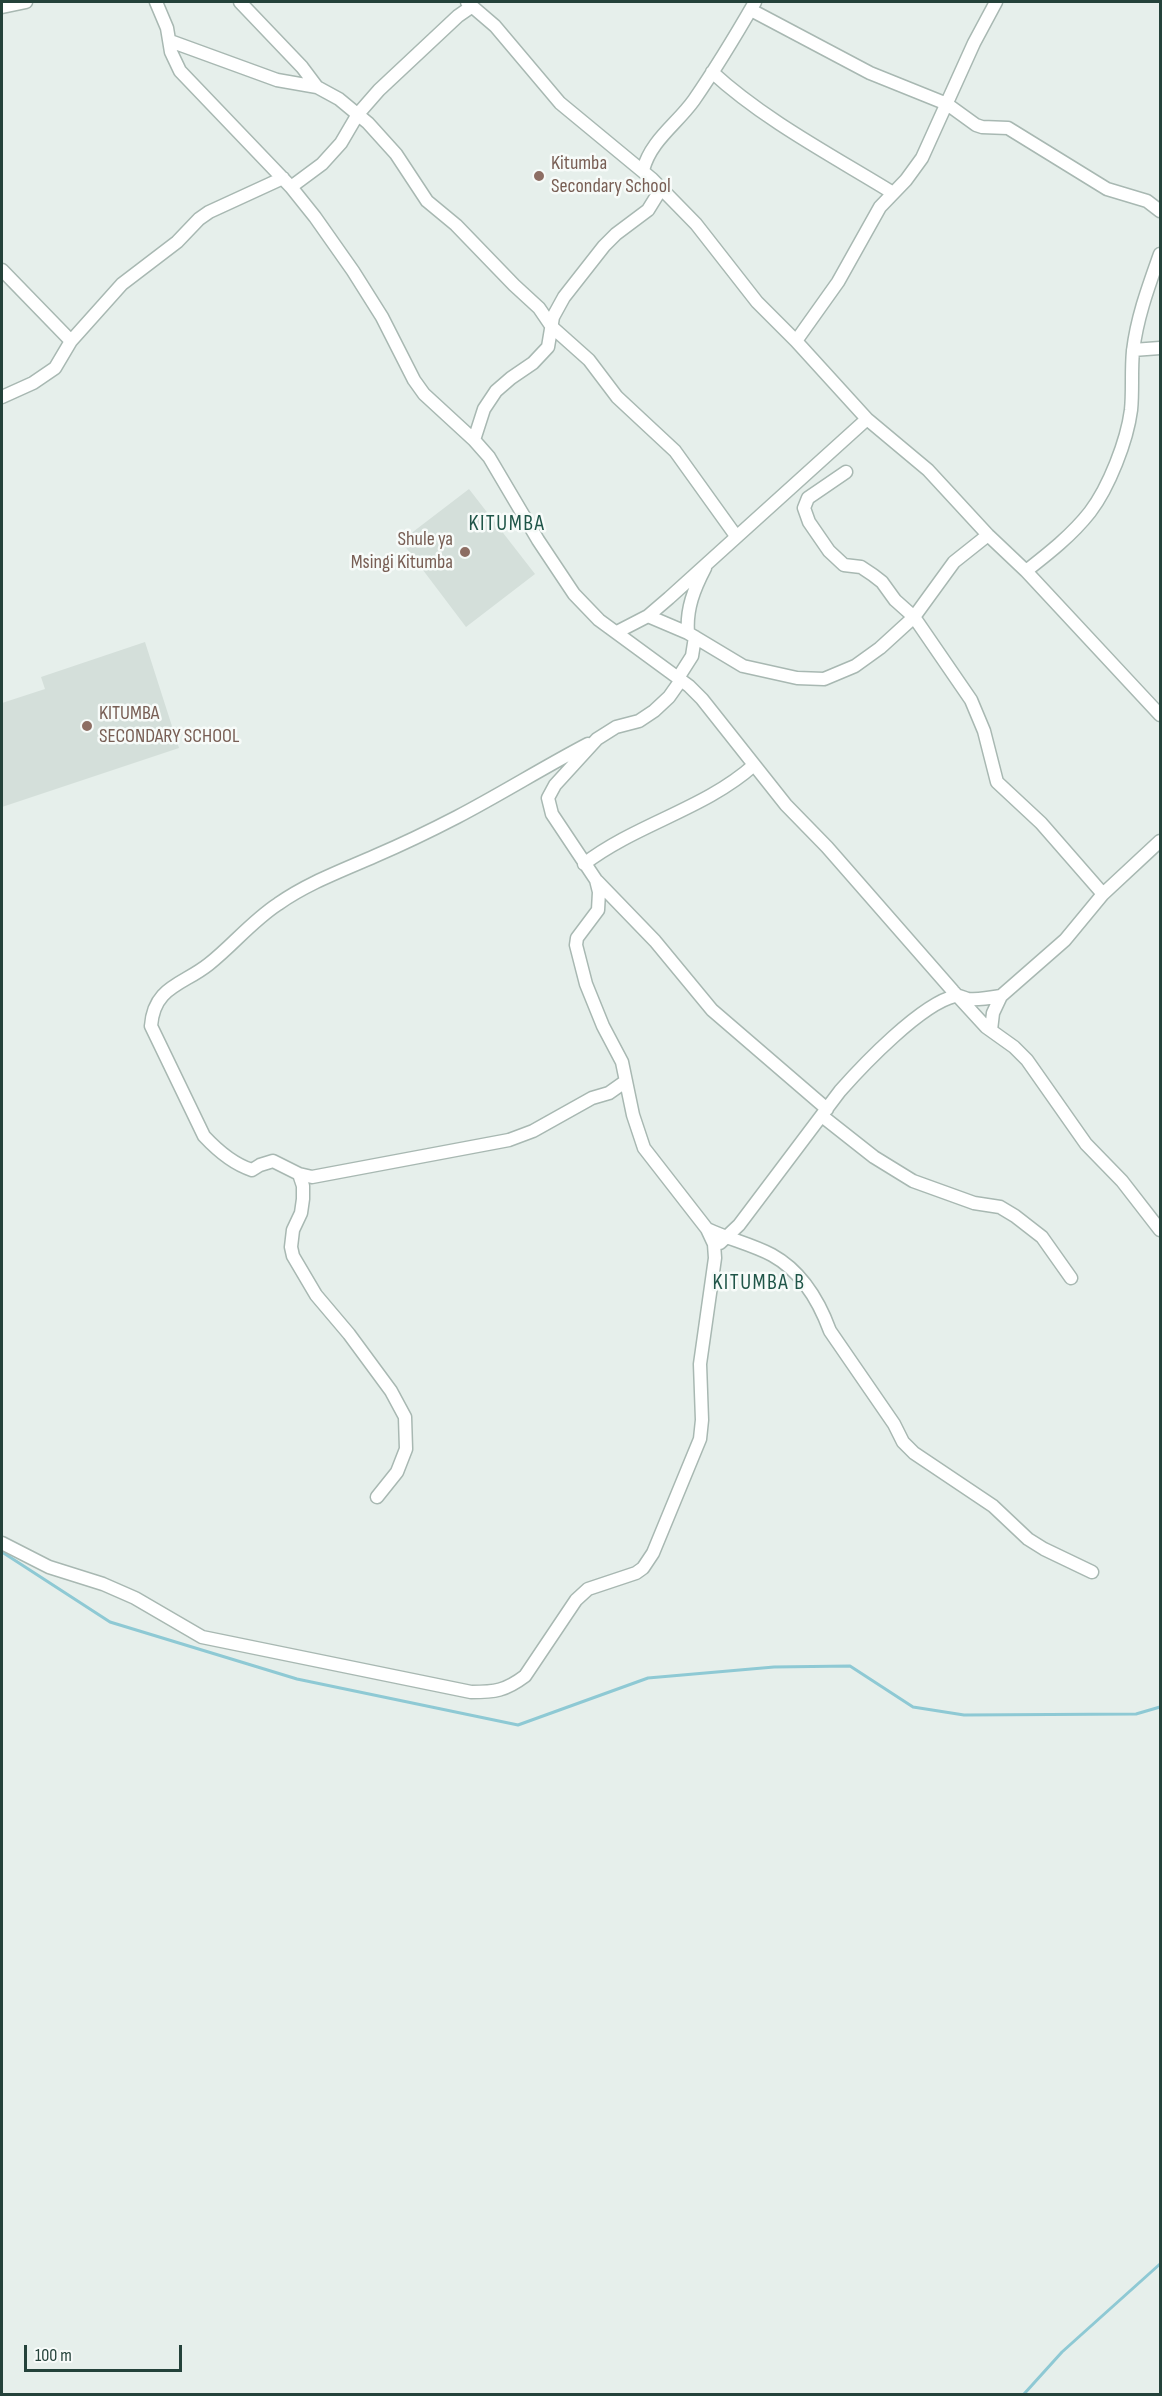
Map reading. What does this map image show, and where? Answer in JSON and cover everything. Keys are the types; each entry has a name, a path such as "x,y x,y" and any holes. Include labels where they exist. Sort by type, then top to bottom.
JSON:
{"street":[{"path":"3,10 26,2"},
{"path":"156,2 170,41 171,52 180,70 287,182 354,271 424,394 474,440 500,474 565,581 592,614 702,699 786,805 827,847 957,996 991,1030 1027,1060 1086,1144 1122,1181 1161,1230"},
{"path":"240,2 302,67 317,87"},
{"path":"796,340 838,282 874,217 922,158 974,43 996,2"},
{"path":"2,397 49,373 59,364 71,341 122,284 186,234 199,219 220,207 287,182 331,156 358,114 379,90 458,16 468,3 495,26 560,104 643,170 696,224 757,302 796,340 867,419 928,470 988,535 1026,570 1161,715"},
{"path":"643,170 647,155 653,146 686,111 753,5 870,73 947,104 976,125 1008,128 1107,189 1147,201 1161,212"},
{"path":"170,41 278,80 317,87 339,99 358,114 389,145 428,201 456,225 513,285 534,303 552,327 589,360 601,379 617,397 675,451 736,536"},
{"path":"712,72 815,146 893,193"},
{"path":"474,440 484,409 496,391 548,347 558,306 604,246 648,210 661,189"},
{"path":"1026,570 1075,529 1098,501 1119,453 1131,410 1133,350 1141,311 1161,254"},
{"path":"2,270 71,341"},
{"path":"1133,350 1161,348"},
{"path":"617,632 648,616 867,419"},
{"path":"846,472 808,498 804,508 809,522 822,543 840,562 844,565 861,567 873,575 882,582 894,600 914,617 971,700 984,731 997,782 1041,823 1103,894"},
{"path":"648,616 691,635 726,658 751,669 797,678 824,679 846,672 861,662 914,617 954,562 988,535"},
{"path":"627,1081 609,1093 592,1098 533,1131 509,1140 312,1177 299,1174 273,1161 252,1170 238,1166 204,1136 151,1026 152,1012 157,1000 164,992 209,964 248,927 277,904 314,882 441,825 616,727 639,721 654,711 669,697 690,660 691,635 687,614 692,596 708,562"},
{"path":"597,739 555,785 548,798 552,814 596,880 655,941 712,1010 874,1157 913,1181 974,1203 1000,1207 1016,1216 1042,1237 1071,1278"},
{"path":"584,864 615,843 731,784 754,765"},
{"path":"991,1030 993,1013 1001,996 1065,940 1103,894 1161,841"},
{"path":"2,1543 49,1567 103,1584 135,1598 202,1637 471,1692 504,1690 525,1676 576,1600 588,1589 636,1573 643,1568 653,1554 700,1439 702,1420 700,1364 715,1251 707,1229 645,1148 633,1115 622,1062 603,1026 586,984 576,945 577,938 598,910 599,892 596,880"},
{"path":"715,1251 739,1226 856,1072 929,1009 957,996 976,999 1001,996"},
{"path":"299,1174 303,1186 303,1199 301,1214 293,1230 291,1247 293,1256 316,1295 350,1334 391,1391 405,1417 406,1449 397,1472 377,1497"},
{"path":"707,1229 725,1238 771,1254 798,1276 810,1290 824,1314 830,1331 894,1424 903,1442 914,1453 993,1506 1028,1539 1092,1572"}],"shaded area":[{"path":"469,489 535,574 466,627 401,541"},
{"name":"KITUMBA SECONDARY SCHOOL","path":"145,642 179,748 2,807 2,703 45,689 41,677"}],"waterway":[{"path":"2,1552 110,1622 297,1679 518,1725 648,1678 774,1667 850,1666 913,1707 964,1715 1136,1714 1160,1707"},
{"path":"1024,2394 1062,2352 1160,2264"}],"place":[{"name":"Kitumba Secondary School","path":"539,176"},
{"name":"Shule ya Msingi Kitumba","path":"465,552"},
{"name":"KITUMBA SECONDARY SCHOOL","path":"87,726"}],"district":[{"name":"KITUMBA","path":"507,524"},
{"name":"KITUMBA B","path":"759,1283"}]}
